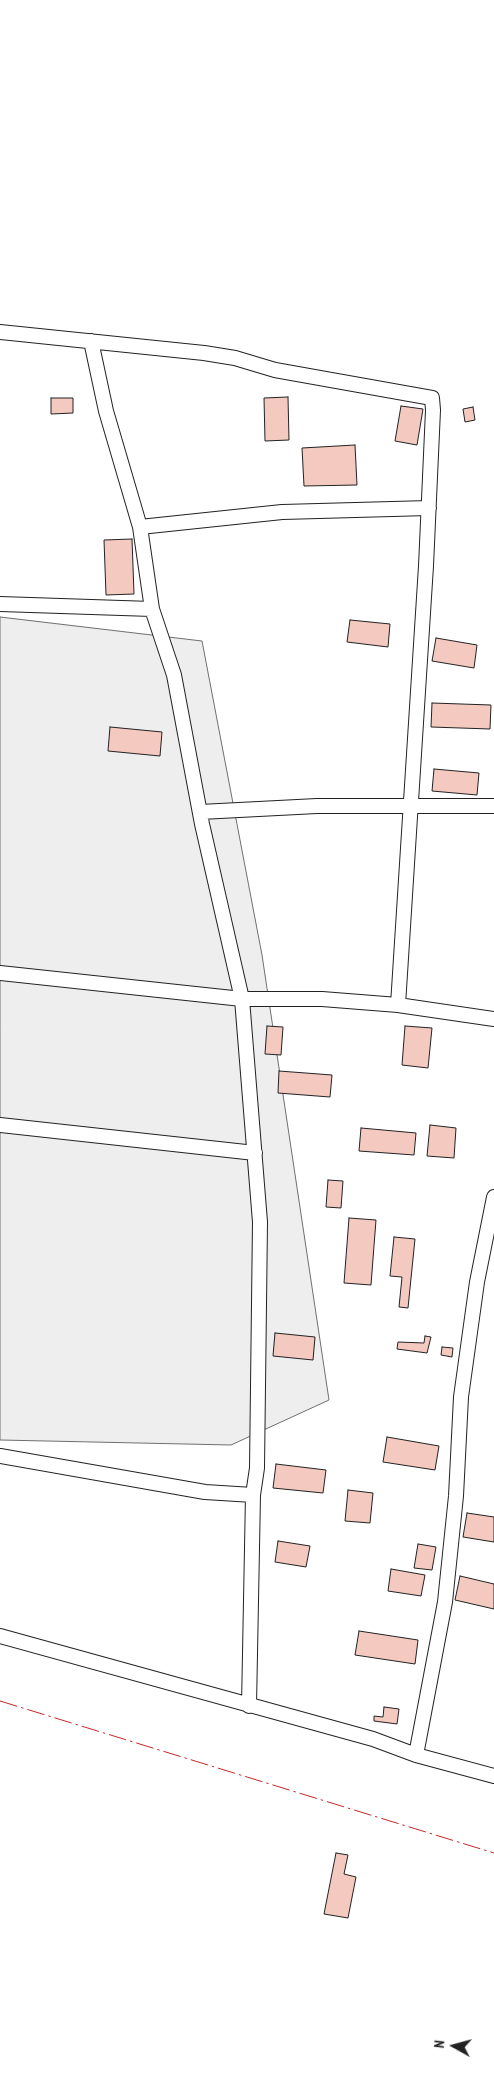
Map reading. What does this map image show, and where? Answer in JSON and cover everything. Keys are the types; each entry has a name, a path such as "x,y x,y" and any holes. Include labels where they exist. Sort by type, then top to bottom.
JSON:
{"street":[{"path":"0,332 91,340 235,358 275,370 432,398 428,508 398,1006"},
{"path":"91,340 106,411 140,527 152,609 174,675 200,812 242,999 260,1222 257,1468 253,1495 249,1706"},
{"path":"140,527 282,512 428,508"},
{"path":"0,604 152,609"},
{"path":"200,812 317,806 494,806"},
{"path":"0,974 242,999 322,999 494,1018"},
{"path":"0,1125 255,1153"},
{"path":"416,1755 445,1602 456,1496 461,1397 477,1282 494,1197"},
{"path":"0,1456 205,1492 253,1495"},
{"path":"0,1636 373,1739 416,1755 494,1776"}],"shaded area":[{"path":"0,617 202,641 262,955 329,1400 231,1445 0,1440"}],"building":[{"path":"288,397 289,440 265,441 264,398"},
{"path":"51,398 73,398 73,413 51,414"},
{"path":"401,406 423,409 417,445 395,441"},
{"path":"473,407 475,420 465,422 463,409"},
{"path":"355,445 357,485 304,486 302,448"},
{"path":"132,539 134,594 106,595 104,540"},
{"path":"350,620 390,624 388,647 347,642"},
{"path":"436,638 477,645 474,668 432,661"},
{"path":"432,703 491,705 490,729 431,727"},
{"path":"110,727 162,732 160,756 108,751"},
{"path":"434,769 479,773 477,795 432,791"},
{"path":"267,1026 283,1027 281,1055 265,1054"},
{"path":"405,1026 432,1028 428,1068 402,1065"},
{"path":"279,1071 332,1075 330,1097 278,1093"},
{"path":"430,1125 456,1128 454,1158 427,1156"},
{"path":"361,1128 416,1133 414,1155 359,1151"},
{"path":"328,1180 343,1181 341,1208 326,1207"},
{"path":"349,1218 376,1220 371,1285 344,1283"},
{"path":"394,1237 415,1239 408,1308 399,1307 402,1277 390,1276"},
{"path":"275,1333 315,1337 313,1360 273,1356"},
{"path":"425,1336 431,1337 427,1353 397,1349 398,1342 424,1343"},
{"path":"442,1347 453,1348 452,1357 441,1355"},
{"path":"387,1437 439,1446 435,1470 383,1462"},
{"path":"276,1464 326,1470 323,1493 273,1488"},
{"path":"348,1490 373,1493 370,1523 345,1521"},
{"path":"467,1513 494,1517 494,1542 463,1537"},
{"path":"278,1541 310,1546 306,1567 275,1562"},
{"path":"418,1544 436,1547 432,1570 414,1568"},
{"path":"391,1569 425,1575 421,1596 388,1591"},
{"path":"460,1576 494,1584 494,1609 455,1600"},
{"path":"359,1631 418,1640 415,1664 355,1655"},
{"path":"384,1707 399,1709 397,1724 374,1721 374,1716 383,1717"},
{"path":"336,1853 348,1855 344,1874 356,1877 348,1918 324,1914"}],"power":[{"path":"0,1701 494,1853"}]}
